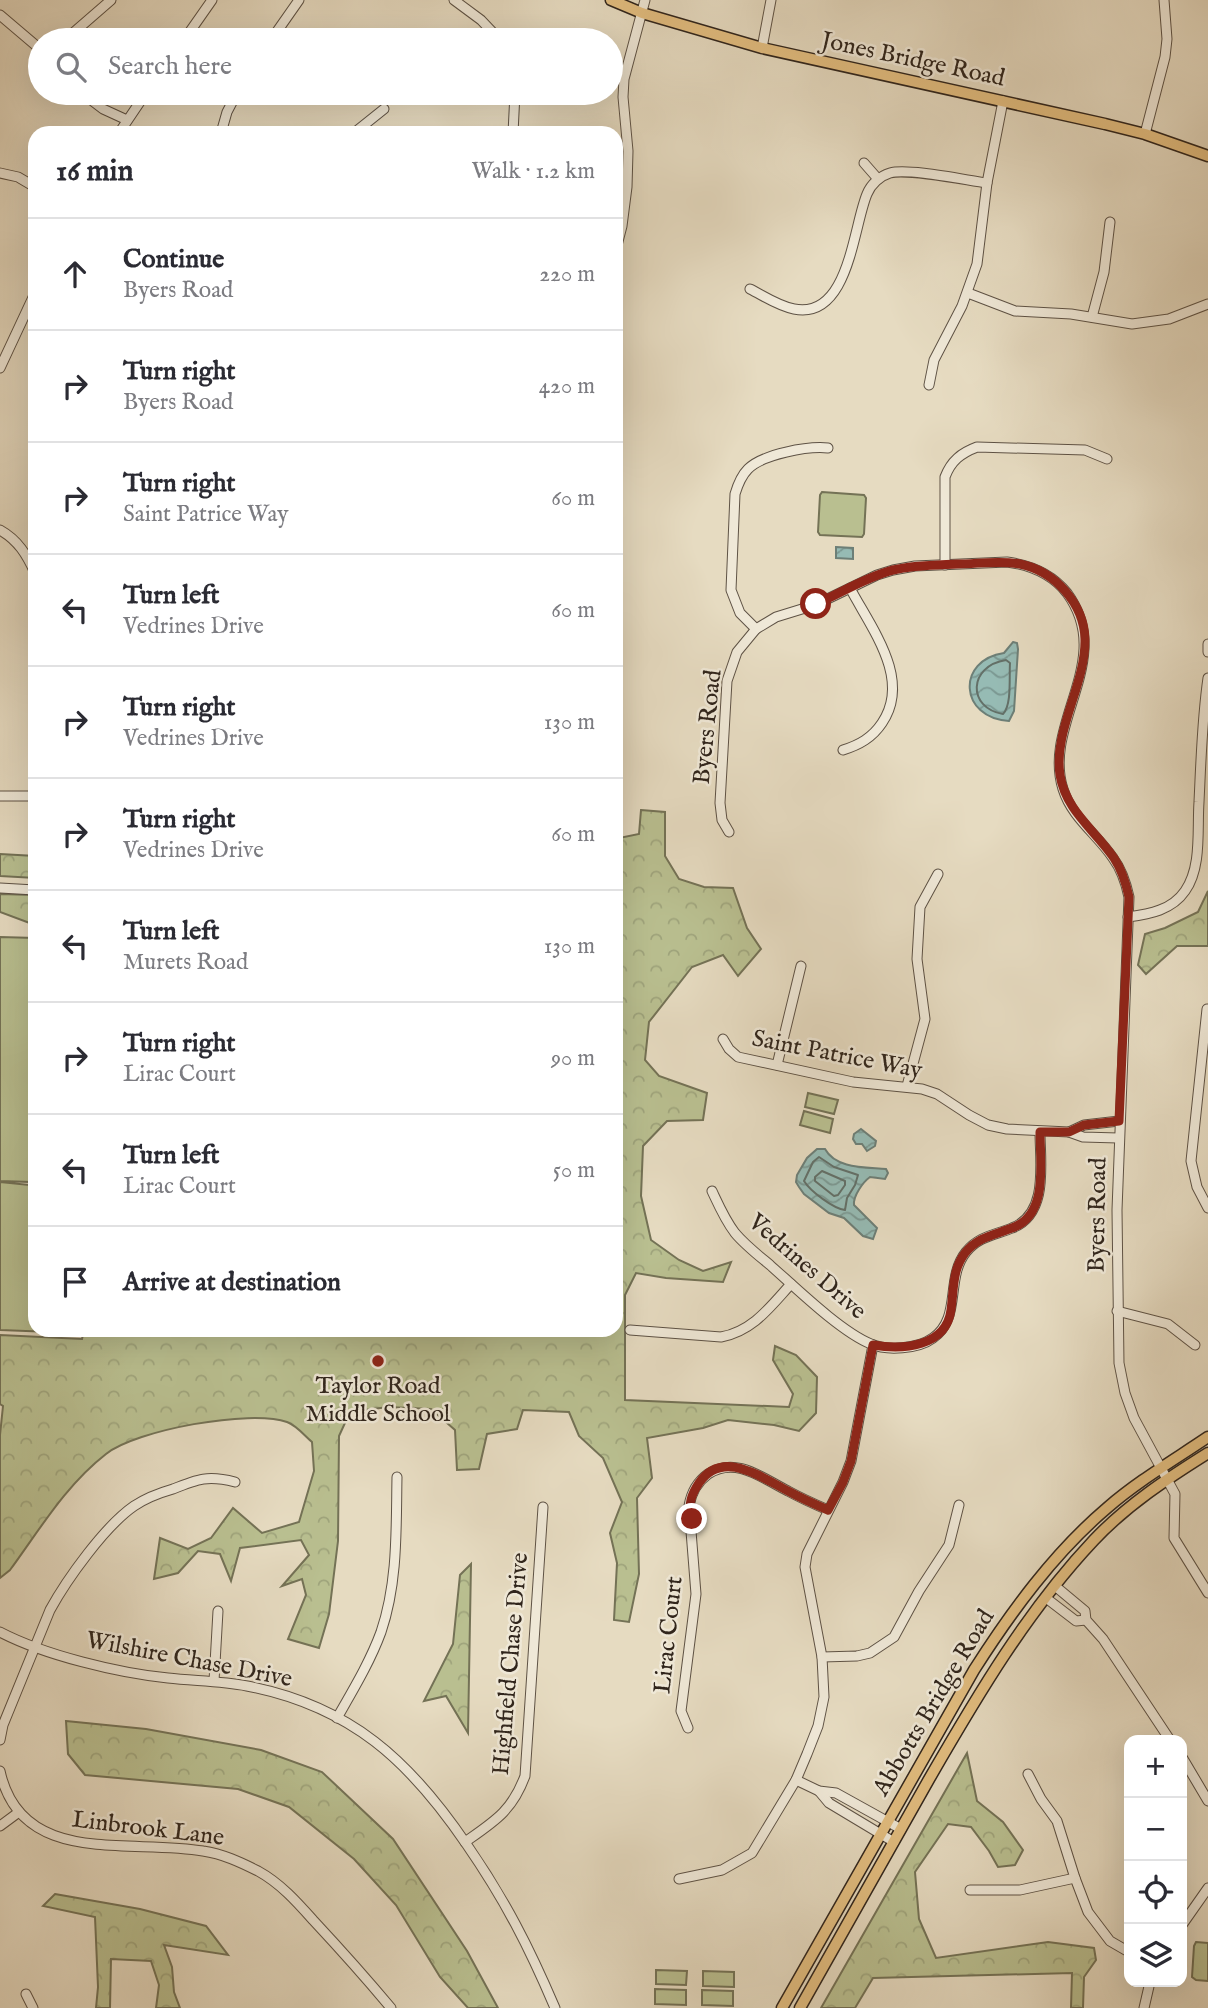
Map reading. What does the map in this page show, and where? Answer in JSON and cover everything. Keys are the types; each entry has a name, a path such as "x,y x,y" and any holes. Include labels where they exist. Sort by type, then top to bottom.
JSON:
{"main road":[{"name":"Jones Bridge Road","path":"611,0 642,13 762,48 1145,134 1208,156"},
{"name":"Abbotts Bridge Road","path":"782,2008 974,1670 1008,1618 1049,1568 1105,1509 1208,1437"},
{"name":"Abbotts Bridge Road","path":"800,2008 969,1709 1008,1649 1055,1586 1104,1530 1122,1513 1208,1453"}],"street":[{"path":"79,28 111,0"},
{"path":"192,28 212,0"},
{"path":"279,28 299,0"},
{"path":"454,0 489,28"},
{"path":"623,218 628,150 624,79 645,0"},
{"path":"762,48 771,0"},
{"path":"1145,134 1165,57 1167,40 1164,0"},
{"path":"0,15 28,39"},
{"path":"929,385 934,360 968,293 977,264 986,183 1003,101"},
{"path":"98,105 127,120"},
{"path":"123,126 138,105"},
{"path":"223,126 231,105"},
{"path":"513,126 514,105"},
{"path":"363,126 384,109"},
{"path":"864,163 878,179"},
{"path":"750,289 785,307 797,310 809,310 828,300 838,286 855,242 866,194 878,179 890,173 905,172 986,183"},
{"path":"0,173 18,177 28,183"},
{"path":"1092,317 1104,272 1110,222"},
{"path":"968,293 1015,311 1092,317 1117,323 1147,323 1169,319 1208,304"},
{"path":"0,368 28,308"},
{"path":"757,629 740,613 731,590 735,494 738,483 748,469 762,460 813,447 828,448"},
{"path":"945,565 945,477 948,467 964,452 977,447 1085,450 1107,458"},
{"path":"0,530 11,536 28,560"},
{"name":"Byers Road","path":"729,832 722,820 720,803 727,681 737,652 757,629 776,617 816,604 877,575 893,570 945,565 1007,562 1028,566 1049,576 1063,588 1074,603 1082,620 1084,655 1061,747 1059,771 1062,788 1069,804 1114,858 1124,876 1129,897 1118,1138 1119,1363 1125,1393 1134,1418 1175,1494 1174,1538 1208,1593"},
{"path":"843,750 860,744 878,729 889,710 893,689 888,660 850,589"},
{"path":"1208,644 1208,652"},
{"path":"1128,918 1170,906 1191,880 1196,849 1208,678"},
{"path":"0,796 28,796"},
{"path":"907,1086 925,1019 917,959 920,907 939,874"},
{"path":"0,888 28,890"},
{"path":"777,1065 800,966"},
{"path":"1207,1009 1191,1161 1197,1187 1208,1208"},
{"name":"Saint Patrice Way","path":"723,1039 738,1057 853,1082 907,1086 937,1094 988,1125 1040,1132 1069,1132 1083,1137 1118,1138"},
{"name":"Saint Patrice Way","path":"1069,1132 1084,1125 1119,1121"},
{"name":"Vedrines Drive","path":"712,1191 736,1234 850,1332 873,1345 896,1348 925,1343 942,1330 951,1311 955,1273 965,1253 985,1236 1020,1224 1035,1208 1039,1192 1040,1132"},
{"path":"630,1330 721,1337 733,1335 756,1322 791,1284"},
{"path":"1117,1311 1168,1324 1195,1345"},
{"path":"679,1879 722,1870 752,1853 796,1780 818,1726 824,1697 822,1657 805,1567 807,1554 851,1461 873,1345"},
{"name":"Lirac Court","path":"688,1728 681,1711 696,1594 689,1506 691,1496 702,1479 723,1467 738,1467 757,1473 828,1510"},
{"path":"337,1718 372,1653 388,1609 395,1566 397,1477"},
{"path":"0,1740 3,1725 58,1595 108,1529 124,1513 150,1497 203,1478 235,1482"},
{"path":"822,1657 870,1653 894,1637 919,1591 949,1545 959,1505"},
{"name":"Highfield Chase Drive","path":"465,1842 506,1811 518,1795 525,1776 543,1507"},
{"path":"1055,1586 1085,1611 1086,1620 1103,1639 1167,1735"},
{"path":"1046,1598 1076,1621 1086,1620"},
{"path":"214,1681 218,1611"},
{"name":"Wilshire Chase Drive","path":"0,1632 34,1648 138,1674 214,1681 280,1694 337,1718 374,1741 409,1770 434,1798 498,1890 520,1930 555,2008"},
{"path":"1187,1765 1208,1801"},
{"name":"Linbrook Lane","path":"0,1770 9,1797 19,1812 39,1829 65,1840 201,1850 234,1859 262,1873 291,1896 354,1963 391,2008"},
{"path":"1028,1774 1057,1821 1074,1878 1088,1912 1110,1941 1124,1949"},
{"path":"796,1780 819,1791 836,1793 901,1829"},
{"path":"819,1791 829,1803 894,1842"},
{"path":"0,1826 19,1812"},
{"path":"970,1890 1020,1890 1074,1878"},
{"path":"1183,1924 1208,1888"},
{"path":"1144,2008 1149,1987"},
{"path":"26,1994 33,2008"}],"green space":[{"path":"822,492 864,495 866,498 862,537 820,535 818,532"},
{"path":"641,810 665,812 665,856 679,879 704,887 733,888 747,928 761,949 738,976 723,955 692,967 649,1022 645,1060 659,1076 707,1093 703,1120 667,1121 643,1146 641,1196 651,1240 679,1260 703,1271 731,1262 723,1282 636,1273 625,1295 625,1400 789,1407 793,1394 773,1360 775,1346 796,1355 817,1377 816,1413 799,1431 774,1425 728,1420 703,1428 647,1438 652,1478 637,1498 639,1574 629,1622 614,1620 617,1563 610,1533 622,1502 603,1458 579,1436 569,1412 523,1410 517,1429 487,1434 479,1469 457,1470 455,1430 431,1409 388,1407 350,1412 339,1436 338,1541 329,1614 319,1648 288,1639 306,1595 302,1579 282,1586 309,1555 301,1540 240,1548 231,1581 220,1554 198,1551 178,1573 154,1579 160,1538 188,1549 211,1538 233,1508 262,1533 299,1522 314,1471 312,1442 287,1422 247,1418 221,1420 167,1430 121,1445 106,1454 78,1479 10,1570 0,1578 0,1435 3,1406 0,1404 0,1335 82,1339 623,1337 623,837 639,834"},
{"path":"0,854 28,856 28,878 0,876"},
{"path":"1208,891 1208,946 1177,946 1146,974 1138,965 1145,934 1165,928 1198,912"},
{"path":"0,894 28,895 28,922 0,912"},
{"path":"0,937 28,938 28,1182 0,1181"},
{"path":"808,1093 838,1100 834,1114 805,1107"},
{"path":"804,1111 833,1119 830,1133 800,1125"},
{"path":"0,1182 28,1185 28,1331 0,1330"},
{"path":"471,1564 468,1733 446,1696 424,1701 453,1644 460,1575"},
{"path":"66,1721 146,1729 261,1750 322,1772 393,1839 467,1951 498,2008 468,2008 440,1977 396,1905 354,1859 289,1807 238,1789 85,1775 68,1754"},
{"path":"967,1753 977,1801 1003,1822 1023,1850 1015,1865 998,1867 971,1827 948,1824 915,1872 919,1919 936,1958 1048,1942 1094,1948 1096,1960 1084,1977 1083,2008 1071,2008 1072,1973 873,1978 855,2008 821,2008"},
{"path":"55,1894 140,1909 206,1926 228,1955 164,1945 172,1967 174,1992 180,2008 156,2008 159,1985 151,1961 111,1959 110,2008 96,2008 98,1987 95,1917 43,1906"},
{"path":"1196,1942 1208,1943 1208,1981 1192,1977"},
{"path":"656,1970 687,1971 686,1985 656,1984"},
{"path":"703,1971 734,1972 734,1987 703,1986"},
{"path":"655,1989 686,1990 686,2005 655,2004"},
{"path":"702,1990 733,1991 733,2006 702,2005"}],"water":[{"path":"836,547 853,548 853,559 836,558"},
{"path":"1013,642 1017,643 1018,649 1014,711 1009,721 992,718 980,710 970,689 971,677 978,666 988,658 1004,653"},
{"path":"861,1129 876,1141 875,1146 867,1151 853,1139 854,1134"},
{"path":"817,1149 825,1149 830,1156 844,1164 886,1169 888,1173 885,1179 870,1177 864,1182 854,1201 854,1205 877,1228 873,1239 863,1236 844,1218 829,1213 799,1187 796,1182 797,1175 807,1158"}],"place":[{"name":"Taylor Road Middle School","path":"378,1361"}],"route":[{"path":"692,1519 689,1506 691,1496 702,1479 723,1467 738,1467 757,1473 828,1510 851,1461 873,1345 896,1348 925,1343 942,1330 951,1311 955,1273 965,1253 985,1236 1020,1224 1035,1208 1039,1192 1040,1132 1069,1132 1084,1125 1119,1121 1129,897 1124,876 1114,858 1077,817 1069,804 1059,771 1061,747 1084,655 1082,620 1074,603 1063,588 1049,576 1034,568 1007,562 915,566 893,570 816,604"}]}
